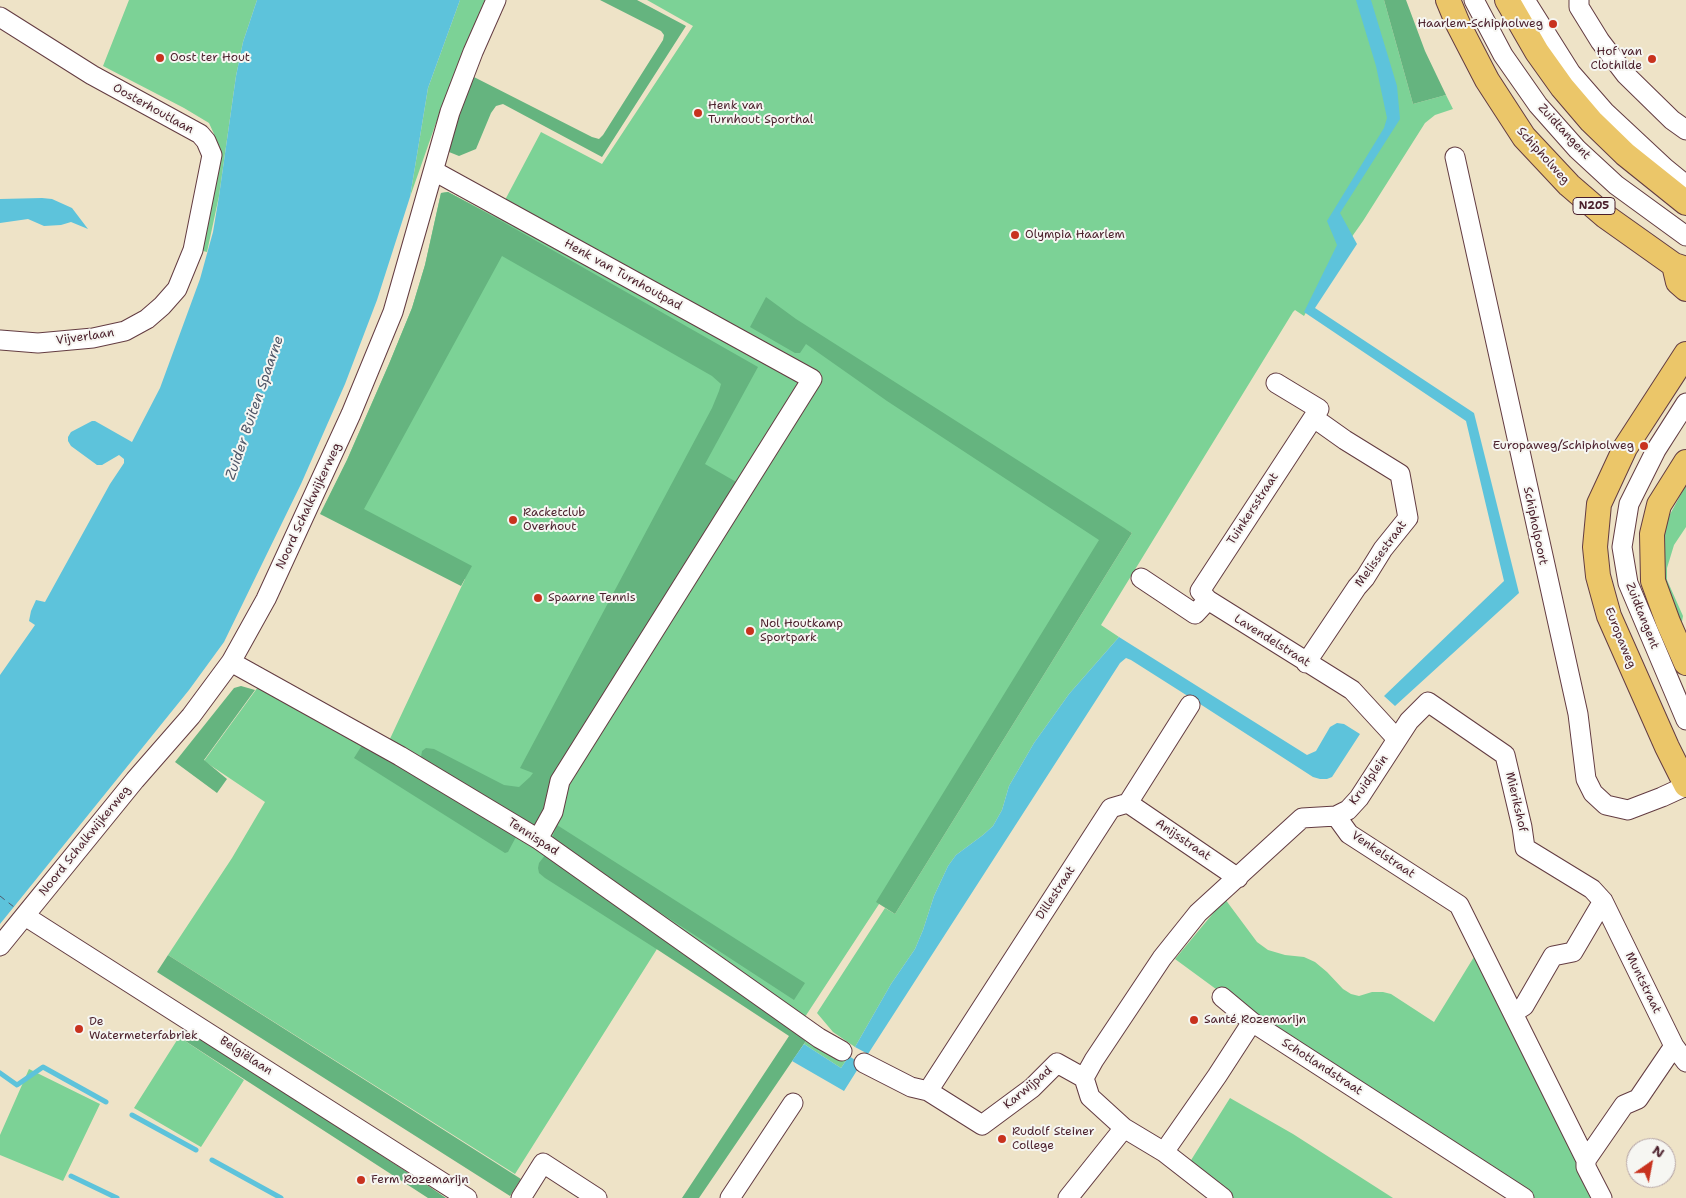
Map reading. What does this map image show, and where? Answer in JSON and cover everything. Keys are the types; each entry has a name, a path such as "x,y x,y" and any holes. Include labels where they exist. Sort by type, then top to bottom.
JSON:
{"main road":[{"name":"Schipholweg","path":"1448,0 1458,24 1487,80 1524,137 1569,185 1598,210 1680,267"},
{"path":"1507,0 1537,52 1586,114 1625,154 1686,203"},
{"path":"1680,267 1678,282 1686,289"},
{"name":"Europaweg","path":"1686,354 1625,448 1599,504 1595,546 1598,576 1609,616 1667,747 1686,785"},
{"path":"1686,462 1658,505 1652,534 1653,580 1668,622 1686,663"}],"street":[{"name":"Noord Schalkwijkerweg","path":"0,946 135,780 191,716 231,662 266,599 371,368 393,312 450,112 473,52 496,0"},
{"name":"Zuidtangent","path":"1474,0 1503,55 1538,105 1577,149 1616,185 1686,236"},
{"path":"1525,0 1571,73 1605,112 1686,185"},
{"path":"1579,0 1579,7 1600,41 1626,75 1672,120 1686,130"},
{"name":"Oosterhoutlaan","path":"0,17 92,75 200,134 206,141 212,155 193,250 177,289 162,306"},
{"name":"Schipholpoort","path":"1455,158 1578,714 1586,779 1593,793 1606,806 1628,810 1662,797 1686,785"},
{"name":"Henk van Turnhoutpad","path":"434,170 812,379 560,781 553,812 538,839"},
{"name":"Vijverlaan","path":"0,340 38,343 93,338 125,330 147,319 162,306"},
{"path":"1276,383 1319,409 1314,418"},
{"name":"Zuidtangent","path":"1686,403 1656,450 1629,504 1622,547 1628,583 1686,720"},
{"name":"Tuinkersstraat","path":"1208,600 1200,591 1314,418"},
{"name":"Melissestraat","path":"1306,663 1365,578 1383,548 1408,518 1400,474 1345,440 1314,418"},
{"path":"1140,578 1195,614 1208,600"},
{"name":"Lavendelstraat","path":"1208,600 1352,690 1397,740"},
{"name":"Tennispad","path":"231,662 400,756 538,839 820,1038 842,1051"},
{"name":"Kruidplein","path":"1336,816 1348,810 1359,798 1409,721 1428,702"},
{"name":"Mierikshof","path":"1428,702 1505,755 1525,848 1592,889 1603,901"},
{"name":"Dillestraat","path":"928,1091 1111,808 1128,803 1190,705"},
{"name":"Anijsstraat","path":"1128,803 1238,878"},
{"path":"1223,1198 1164,1152 1124,1128 1090,1097 1084,1078 1162,958 1198,913 1302,818 1336,816"},
{"name":"Venkelstraat","path":"1336,816 1349,834 1459,905 1586,1160 1586,1167 1602,1198"},
{"path":"1513,1013 1524,1006 1553,956 1573,952 1603,901"},
{"name":"Muntstraat","path":"1603,901 1674,1046 1686,1062"},
{"name":"Belgiëlaan","path":"25,916 467,1198"},
{"name":"Schotlandstraat","path":"1222,997 1252,1022 1524,1198"},
{"path":"1164,1152 1252,1022"},
{"path":"1586,1160 1624,1105 1638,1099 1674,1046"},
{"path":"864,1063 911,1088 928,1091"},
{"name":"Karwijpad","path":"928,1091 982,1125 1032,1088 1057,1063 1084,1078"},
{"path":"730,1198 793,1103"},
{"path":"1068,1198 1124,1128"},
{"path":"524,1193 543,1163 597,1198"}],"green space":[{"name":"Oost ter Hout","path":"129,0 257,0 243,42 236,76 219,196 207,252 195,249 215,157 214,134 209,123 103,66"},
{"path":"460,0 486,0 436,123 410,197 428,88"},
{"path":"600,0 637,0 686,26 602,157 503,104 496,106 491,113 476,149 459,156 449,152 470,75 592,137 599,139 603,135 663,40 664,35 661,31"},
{"name":"Nol Houtkamp Sportpark","path":"647,0 1384,0 1413,104 1446,95 1453,109 1435,115 1425,123 1363,221 1339,255 1304,316 1295,310 1293,312 1101,625 1119,637 1069,694 1034,743 1009,786 1002,810 993,826 956,855 948,866 934,896 915,949 891,984 855,1047 833,1032 817,1013 885,908 895,914 1132,533 1125,529 801,1023 657,949 515,1174 168,955 232,858 265,802 204,761 266,676 388,743 465,579 325,505 347,460 412,308 425,265 441,193 448,192 496,217 541,132 602,164 693,26"},
{"path":"1384,0 1406,0 1425,51 1446,95 1413,104"},
{"path":"448,192 758,367 705,464 738,483 567,757 548,789 549,801 539,825 532,828 421,757 422,751 426,748 434,749 504,785 519,787 530,777 533,773 520,768 712,408 721,384 712,376 502,256 364,509 472,566 461,586 320,514 347,460 412,308 425,265 441,193"},
{"path":"766,297 796,319 1132,533 895,914 876,902 1099,540 887,401 806,344 800,353 795,353 750,327"},
{"path":"1686,485 1686,527 1674,545 1667,568 1667,580 1683,616 1681,627 1664,584 1660,552 1668,518"},
{"path":"241,686 255,690 204,760 227,779 217,793 175,762 234,688"},
{"path":"364,742 517,835 508,852 505,853 354,758"},
{"path":"557,825 805,983 794,1000 555,844 552,838"},
{"path":"546,854 812,1032 699,1198 682,1198 789,1036 545,878 539,873 538,868 539,863"},
{"path":"1225,899 1257,942 1268,950 1285,955 1304,957 1315,962 1343,989 1351,994 1359,996 1372,992 1383,992 1391,994 1434,1022 1477,952 1598,1198 1533,1198 1265,1025 1175,959"},
{"path":"168,955 521,1179 510,1196 157,972"},
{"path":"185,1028 446,1198 428,1198 179,1037"},
{"path":"812,1032 849,1056 841,1068 804,1044"},
{"path":"179,1037 244,1080 201,1147 134,1108"},
{"path":"29,1069 100,1104 63,1181 0,1155 0,1135"},
{"path":"1230,1098 1293,1134 1393,1198 1230,1198 1188,1165"}],"water":[{"name":"Zuider Buiten Spaarne","path":"257,0 460,0 428,88 410,197 377,300 345,384 301,484 224,642 189,690 0,924 0,675 35,625 29,621 36,600 45,602 110,484 124,463 124,459 119,455 102,465 97,465 71,446 68,437 71,432 95,421 132,442 160,388 200,279 213,232 236,76 243,42"},
{"path":"1356,0 1371,0 1397,86 1400,119 1340,213 1357,244 1315,308 1474,413 1519,593 1395,706 1384,696 1504,581 1466,421 1304,312 1337,245 1327,221 1384,128 1387,118 1376,66"},
{"path":"0,199 52,199 72,208 88,229 71,222 61,225 44,226 28,219 0,223"},
{"path":"1119,637 1307,755 1316,751 1330,727 1337,723 1344,724 1360,734 1332,777 1320,779 1313,777 1126,658 1120,663 868,1054 855,1047 891,984 915,949 934,896 948,866 956,855 993,826 1002,810 1009,786 1034,743 1069,694"},
{"path":"804,1044 841,1068 849,1056 861,1064 844,1091 792,1061"}],"waterway":[{"path":"0,1073 17,1085 43,1067 106,1102"},
{"path":"132,1115 196,1150"},
{"path":"212,1160 281,1198"},
{"path":"71,1176 117,1198"}],"ferry route":[{"path":"0,896 14,907"}],"place":[{"name":"Haarlem-Schipholweg","path":"1553,24"},
{"name":"Oost ter Hout","path":"160,58"},
{"name":"Hof van Clothilde","path":"1652,59"},
{"name":"Henk van Turnhout Sporthal","path":"698,113"},
{"name":"Olympia Haarlem","path":"1015,235"},
{"name":"Europaweg/Schipholweg","path":"1644,446"},
{"name":"Racketclub Overhout","path":"513,520"},
{"name":"Spaarne Tennis","path":"538,598"},
{"name":"Nol Houtkamp Sportpark","path":"750,631"},
{"name":"Santé Rozemarijn","path":"1194,1020"},
{"name":"De Watermeterfabriek","path":"79,1029"},
{"name":"Rudolf Steiner College","path":"1002,1139"},
{"name":"Ferm Rozemarijn","path":"361,1180"}]}
